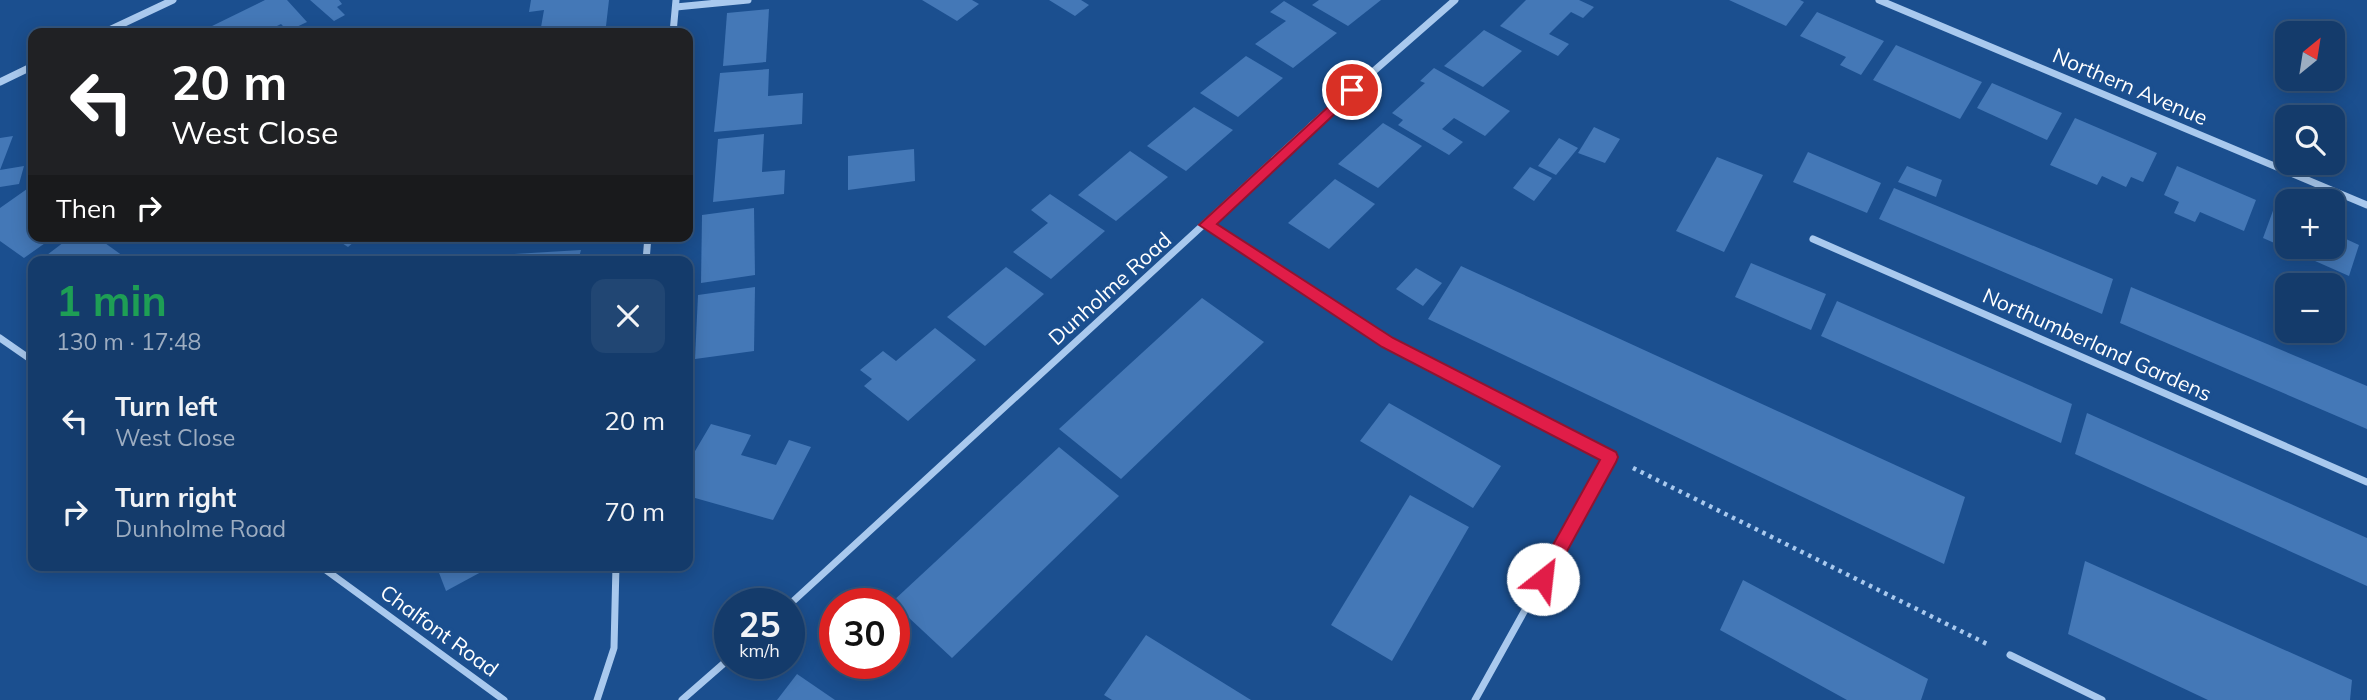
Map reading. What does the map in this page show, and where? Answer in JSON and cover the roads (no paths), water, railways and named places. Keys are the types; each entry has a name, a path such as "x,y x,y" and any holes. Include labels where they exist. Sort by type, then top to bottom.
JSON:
{"street":[{"path":"114,28 173,0"},
{"path":"674,28 676,3 748,0"},
{"name":"Dunholme Road","path":"805,590 1311,126 1455,0"},
{"name":"Northern Avenue","path":"1879,0 2367,205"},
{"path":"0,82 28,68"},
{"path":"1206,225 1387,342 1610,457 1475,700"},
{"name":"Northumberland Gardens","path":"1813,239 2367,482"},
{"path":"0,338 28,358"},
{"name":"Chalfont Road","path":"327,571 505,700"},
{"path":"597,700 614,648 616,571"},
{"path":"2010,655 2102,700"},
{"path":"682,700 714,671"}]}
